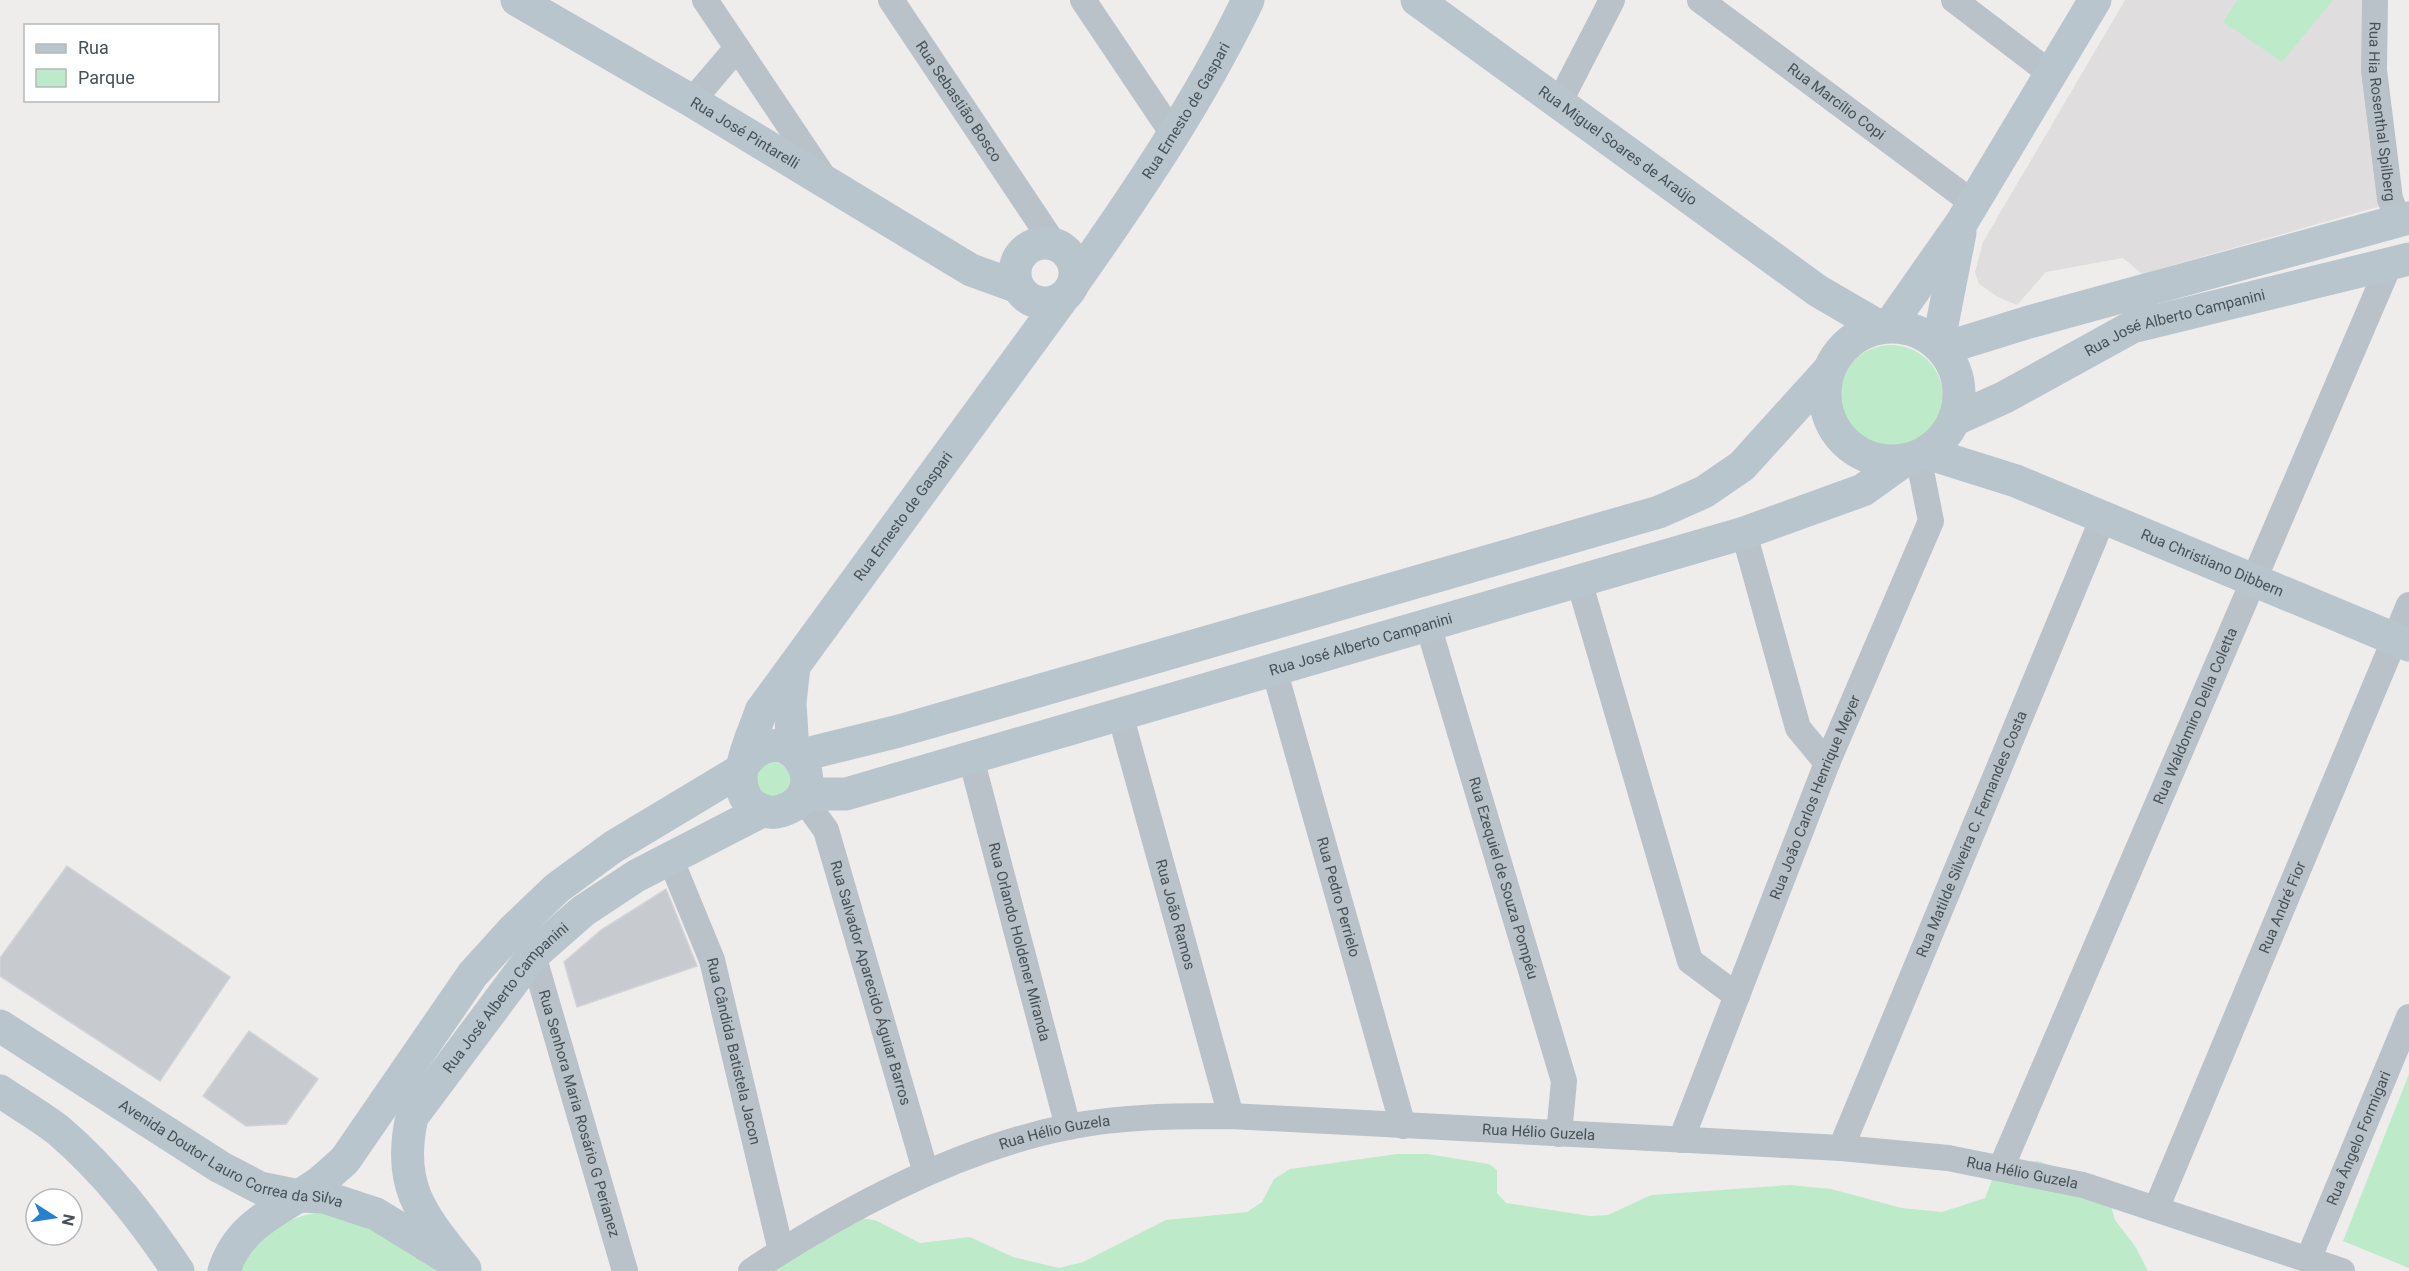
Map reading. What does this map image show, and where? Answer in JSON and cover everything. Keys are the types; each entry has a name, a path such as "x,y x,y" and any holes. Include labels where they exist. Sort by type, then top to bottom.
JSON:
{"street":[{"path":"705,0 829,185"},
{"name":"Rua Sebastião Bosco","path":"891,0 1025,203 1036,265"},
{"path":"1083,0 1173,134"},
{"name":"Rua Ernesto de Gaspari","path":"742,767 761,711 1068,292 1118,220 1226,45 1248,0"},
{"name":"Rua Miguel Soares de Araújo","path":"1417,0 1818,291 1884,327"},
{"path":"1559,103 1612,0"},
{"name":"Rua Marcílio Copi","path":"1700,0 1968,213"},
{"path":"1954,0 2050,73"},
{"path":"1884,327 1968,213 2095,0"},
{"name":"Rua Hia Rosenthal Spilberg","path":"2375,0 2374,70 2390,199 2404,220"},
{"name":"Rua José Pintarelli","path":"523,2 692,101 971,270 1036,265 1044,304 1068,292"},
{"path":"692,101 737,48"},
{"path":"1940,347 1968,213"},
{"name":"Rua Ernesto de Gaspari","path":"1013,366 1036,265 1118,220"},
{"path":"1940,347 2404,220"},
{"name":"Rua José Alberto Campanini","path":"1952,425 2132,327 2400,261"},
{"name":"Rua Waldomiro Della Coletta","path":"2001,1168 2254,580 2400,261"},
{"path":"1036,265 1074,266 1068,292"},
{"name":"Rua Miguel Soares de Araújo","path":"1818,291 1831,311 1835,328 1831,365"},
{"path":"796,754 899,731 1659,512 1704,492 1742,466 1846,345 1862,334 1884,327 1906,328 1923,334 1940,347 1954,370 1959,395 1952,425 1917,457 1881,461 1859,454 1840,439 1828,418 1824,395 1831,365"},
{"name":"Rua Christiano Dibbern","path":"1952,425 2016,481"},
{"name":"Rua José Alberto Campanini","path":"803,795 846,794 1744,533 1863,490 1917,457"},
{"name":"Rua Christiano Dibbern","path":"1917,457 2016,481 2401,642"},
{"name":"Rua João Carlos Henrique Meyer","path":"1681,1140 1827,764 1931,521 1917,457"},
{"name":"Rua Matilde Silveira C. Fernandes Costa","path":"1841,1148 2103,518"},
{"path":"1744,533 1798,728 1827,764"},
{"path":"1579,581 1690,961 1737,996"},
{"name":"Rua André Fior","path":"2156,1209 2401,642 2409,605"},
{"name":"Rua Ezequiel de Souza Pompéu","path":"1428,625 1564,1081 1559,1134"},
{"name":"Rua Ernesto de Gaspari","path":"794,666 790,703 796,754"},
{"name":"Rua Pedro Perrielo","path":"1274,669 1403,1126"},
{"name":"Rua João Ramos","path":"1120,714 1232,1116"},
{"path":"224,1271 228,1260 245,1234 271,1211 322,1181 345,1160 473,974 512,931 557,888 613,847 742,767 753,753 765,746 780,746 796,754 805,767 807,781 803,795 791,807 777,812 762,811 744,795 740,783 742,767"},
{"name":"Rua Orlando Holdener Miranda","path":"971,758 1068,1127"},
{"name":"Rua Salvador Aparecido Águiar Barros","path":"803,795 826,830 926,1173"},
{"name":"Rua José Alberto Campanini","path":"466,1270 424,1218 410,1184 405,1145 412,1117 424,1098 533,955 583,911 636,876 762,811"},
{"name":"Rua Cândida Batistela Jacon","path":"670,858 712,960 781,1251"},
{"name":"Rua Senhora Maria Rosário G Perianez","path":"533,955 625,1271"},
{"name":"Rua Ângelo Formigari","path":"2308,1260 2409,1017"},
{"name":"Avenida Doutor Lauro Correa da Silva","path":"0,1026 220,1167 260,1188 299,1196 324,1197 376,1214 466,1270"},
{"path":"0,1091 56,1129 108,1177 149,1227 178,1271"},
{"name":"Rua Hélio Guzela","path":"751,1271 781,1251 926,1173 1004,1144 1068,1127 1147,1116 1232,1116 1841,1148 1948,1158 2083,1185 2342,1271"}],"shaded area":[{"path":"2125,0 2365,0 2381,206 2142,274 2123,258 2046,272 2017,305 1998,297 1979,284 1975,272 1983,242"}],"green space":[{"path":"2237,0 2333,0 2282,62 2223,22"},
{"path":"1891,345 1911,349 1928,360 1939,377 1943,397 1939,417 1928,434 1911,445 1891,449 1871,445 1854,434 1843,417 1839,397 1843,377 1854,360 1871,349"},
{"path":"765,760 788,765 793,784 776,799 756,790 757,766"},
{"path":"2409,1074 2409,1268 2343,1241"},
{"path":"1397,1154 1428,1154 1489,1164 1497,1170 1497,1193 1506,1203 1590,1216 1608,1215 1651,1195 1790,1185 1831,1189 1902,1208 1942,1212 1985,1198 1995,1172 2002,1164 2038,1161 2083,1178 2111,1206 2115,1220 2135,1246 2148,1271 764,1271 847,1217 875,1220 920,1243 970,1237 1013,1257 1059,1268 1083,1262 1166,1220 1247,1212 1262,1202 1274,1179 1290,1169"},
{"path":"324,1211 356,1215 438,1271 240,1271 256,1246 273,1229 295,1218"}],"building":[{"path":"67,866 230,977 160,1081 0,976 0,958"},
{"path":"666,889 697,966 577,1007 564,962 601,930"},
{"path":"249,1031 318,1079 286,1124 246,1126 203,1096"}]}
